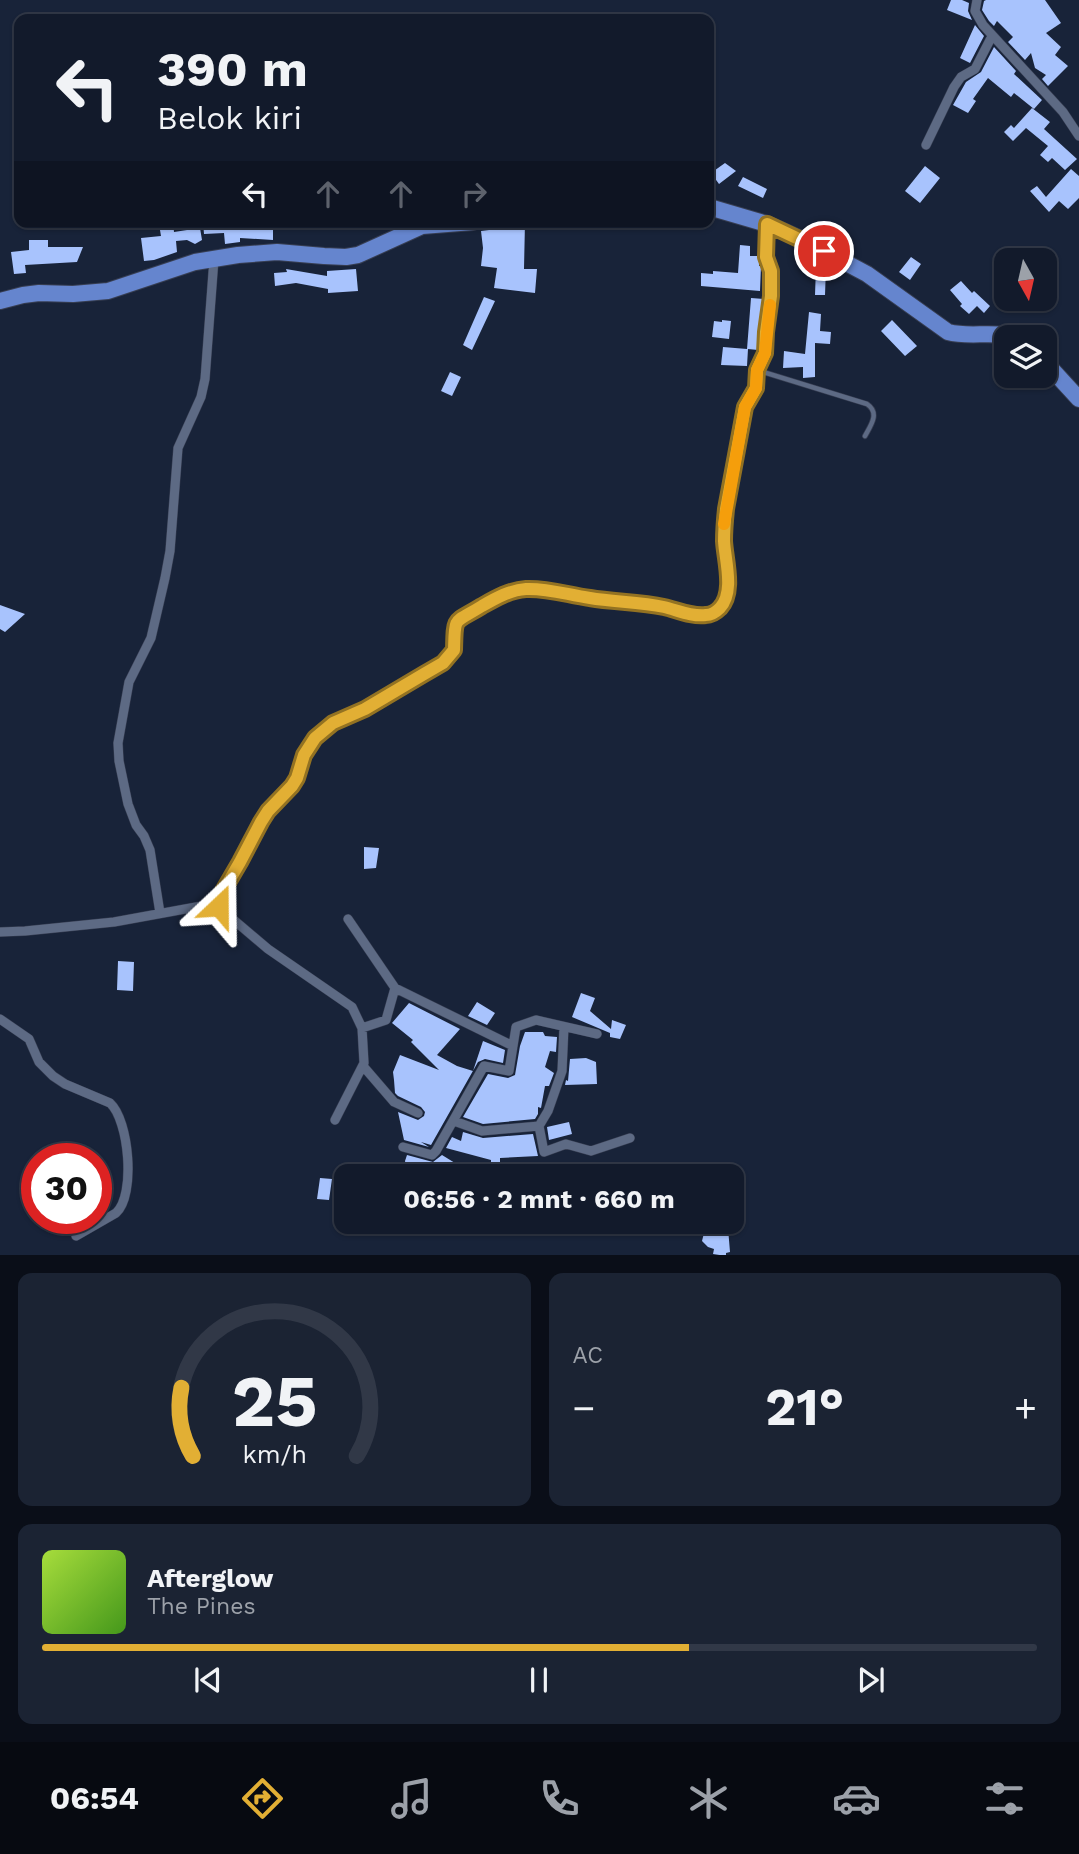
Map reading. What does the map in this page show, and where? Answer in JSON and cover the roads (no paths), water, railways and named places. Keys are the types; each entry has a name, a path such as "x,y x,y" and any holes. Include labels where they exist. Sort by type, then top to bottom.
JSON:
{"highway":[{"path":"714,208 767,224 803,240 867,274 948,332 964,335 994,334"},
{"path":"0,301 39,293 73,295 108,291 195,262 238,255 277,251 346,257 358,255 418,228"},
{"path":"1057,375 1079,399"}],"street":[{"path":"976,0 975,11 992,36 1063,111 1079,136"},
{"path":"926,145 954,87 961,77 975,69 992,36"},
{"path":"218,903 261,822 297,778 304,755 315,738 333,723 365,709 443,663 454,650 456,622 493,599 526,589 663,607 694,614 707,615 721,607 726,600 728,583 724,525 726,509 745,407 756,388 757,370 765,353 771,296 771,271 766,257 767,224"},
{"path":"160,913 150,850 128,804 118,743 129,682 148,647 165,578 170,551 178,448 201,397 205,379 214,259"},
{"path":"0,932 89,925 218,903"},
{"path":"218,903 222,910 268,949 352,1007 362,1028 364,1063 335,1120"},
{"path":"348,919 395,988 513,1046"},
{"path":"362,1028 386,1020 395,988"},
{"path":"0,1019 29,1039 39,1062 53,1076 110,1103 119,1117 128,1168 124,1201 116,1213 76,1236"},
{"path":"403,1147 432,1155 484,1066 509,1071 516,1027 536,1020 597,1034"},
{"path":"564,1027 562,1071 548,1111 539,1126 544,1153 566,1144 591,1151 631,1138"},
{"path":"363,1066 394,1102 418,1113"},
{"path":"454,1121 482,1130 539,1126"}],"lane":[{"path":"757,370 871,406 874,417 865,436"}]}
